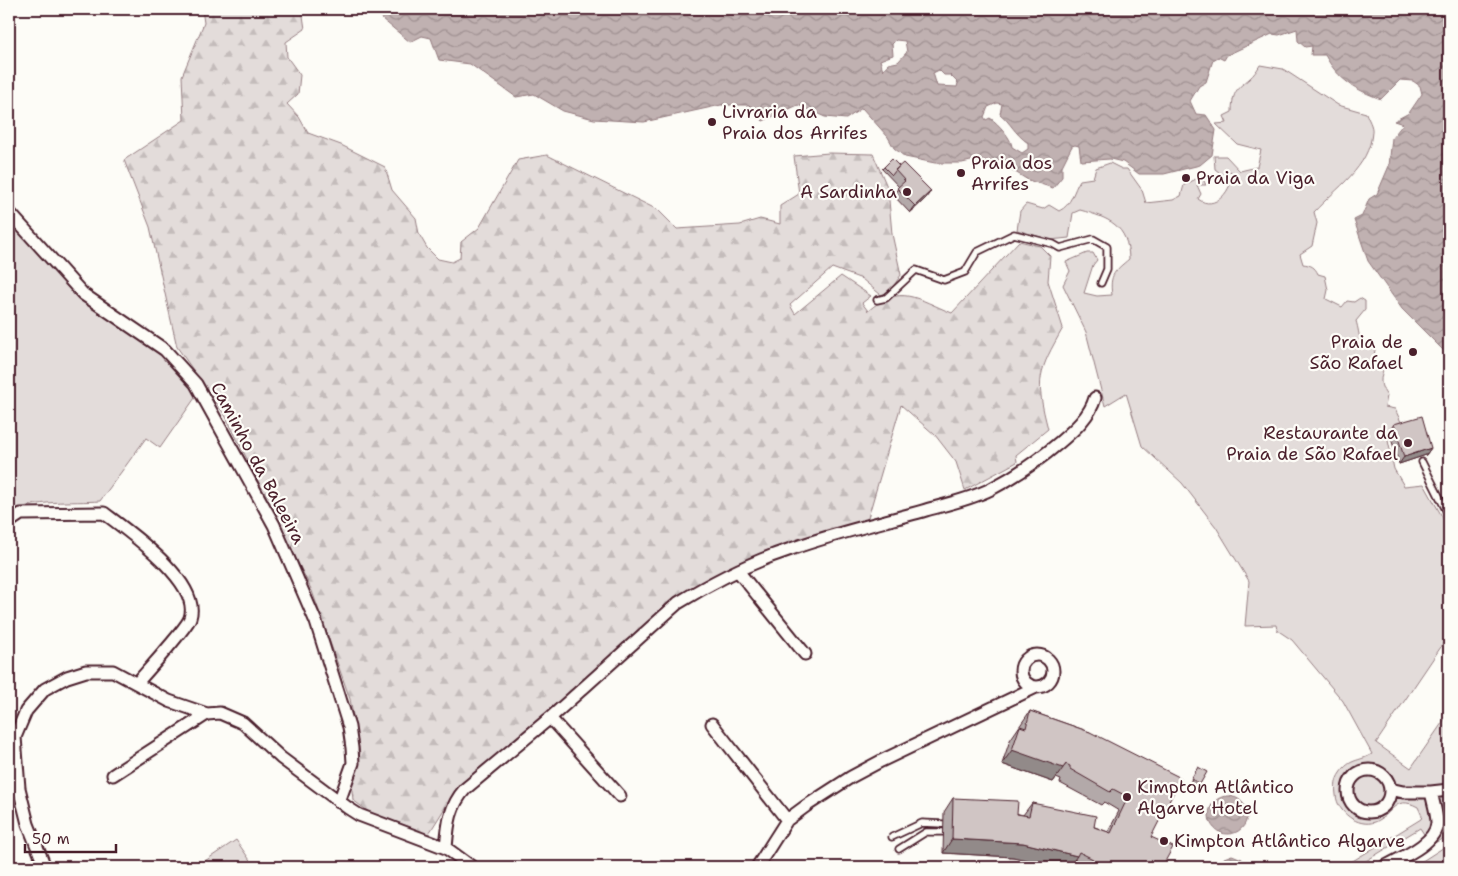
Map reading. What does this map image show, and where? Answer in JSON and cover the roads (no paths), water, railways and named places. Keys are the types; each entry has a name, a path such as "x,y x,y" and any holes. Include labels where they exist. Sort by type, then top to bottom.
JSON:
{"street":[{"name":"Caminho da Baleeira","path":"9,212 83,294 165,350 196,384 274,525 316,622 349,726 352,748 353,763 339,802"},
{"path":"446,848 451,810 464,789 550,718 678,603 725,576 793,548 960,500 990,489 1026,467 1067,436 1092,408 1095,398"},
{"path":"9,522 21,514 104,513 173,572 185,588 192,605 190,619 137,683"},
{"path":"738,571 805,654"},
{"path":"45,867 28,824 19,788 12,735 26,711 46,689 67,677 86,671 113,671 170,700 207,714 220,713 242,723 281,758 359,815 446,848 472,867"},
{"path":"757,867 787,820 851,777 1036,687"},
{"path":"113,775 207,714"},
{"path":"550,718 620,796"},
{"path":"712,724 787,820"},
{"path":"1390,789 1403,792 1449,790"},
{"path":"1384,867 1427,841 1435,833 1437,822 1431,792"}],"lane":[{"path":"877,300 886,298 916,270 944,280 965,272 977,252 1014,234 1053,244 1060,248 1093,239 1108,247 1107,268 1101,283"},
{"path":"1422,462 1449,516"},
{"path":"892,837 922,823 943,824"},
{"path":"899,849 926,832 943,832"}],"water":[{"path":"381,9 1449,9 1449,356 1402,309 1368,261 1354,220 1362,216 1369,199 1377,194 1389,166 1392,138 1403,124 1394,121 1409,113 1422,94 1420,86 1413,81 1400,80 1381,99 1364,92 1342,78 1325,55 1311,55 1312,46 1305,47 1298,41 1297,29 1279,35 1272,34 1227,55 1224,60 1218,57 1213,60 1206,82 1199,86 1190,101 1196,114 1206,115 1216,130 1212,155 1200,165 1164,174 1139,174 1123,162 1110,159 1081,161 1079,146 1075,145 1072,146 1062,166 1062,177 1053,188 1028,180 1004,165 989,161 975,160 962,163 935,163 905,157 894,148 888,137 862,108 846,119 825,117 798,105 763,121 749,105 721,105 644,122 594,119 563,111 534,94 516,97 470,64 439,60 431,38 422,36 410,42 382,19","holes":["896,40 905,41 907,52 898,62 888,64 883,70 880,60 893,55 892,44","939,70 944,75 950,75 958,83 957,87 937,86 933,73","997,103 1002,104 1000,114 1019,136 1028,143 1028,149 1022,153 1012,147 1010,140 1000,127 990,118 986,120 984,117 988,107"]},
{"path":"1228,796 1242,801 1247,815 1242,829 1228,834 1214,829 1209,815 1214,801"},
{"path":"1232,855 1242,859 1247,867 1218,867 1224,858"}],"place":[{"name":"Livraria da Praia dos Arrifes","path":"712,122"},
{"name":"Praia dos Arrifes","path":"961,173"},
{"name":"Praia da Viga","path":"1186,178"},
{"name":"A Sardinha","path":"907,192"},
{"name":"Praia de São Rafael","path":"1413,352"},
{"name":"Restaurante da Praia de São Rafael","path":"1408,443"},
{"name":"Kimpton Atlântico Algarve Hotel","path":"1127,797"},
{"name":"Kimpton Atlântico Algarve","path":"1164,841"}]}
